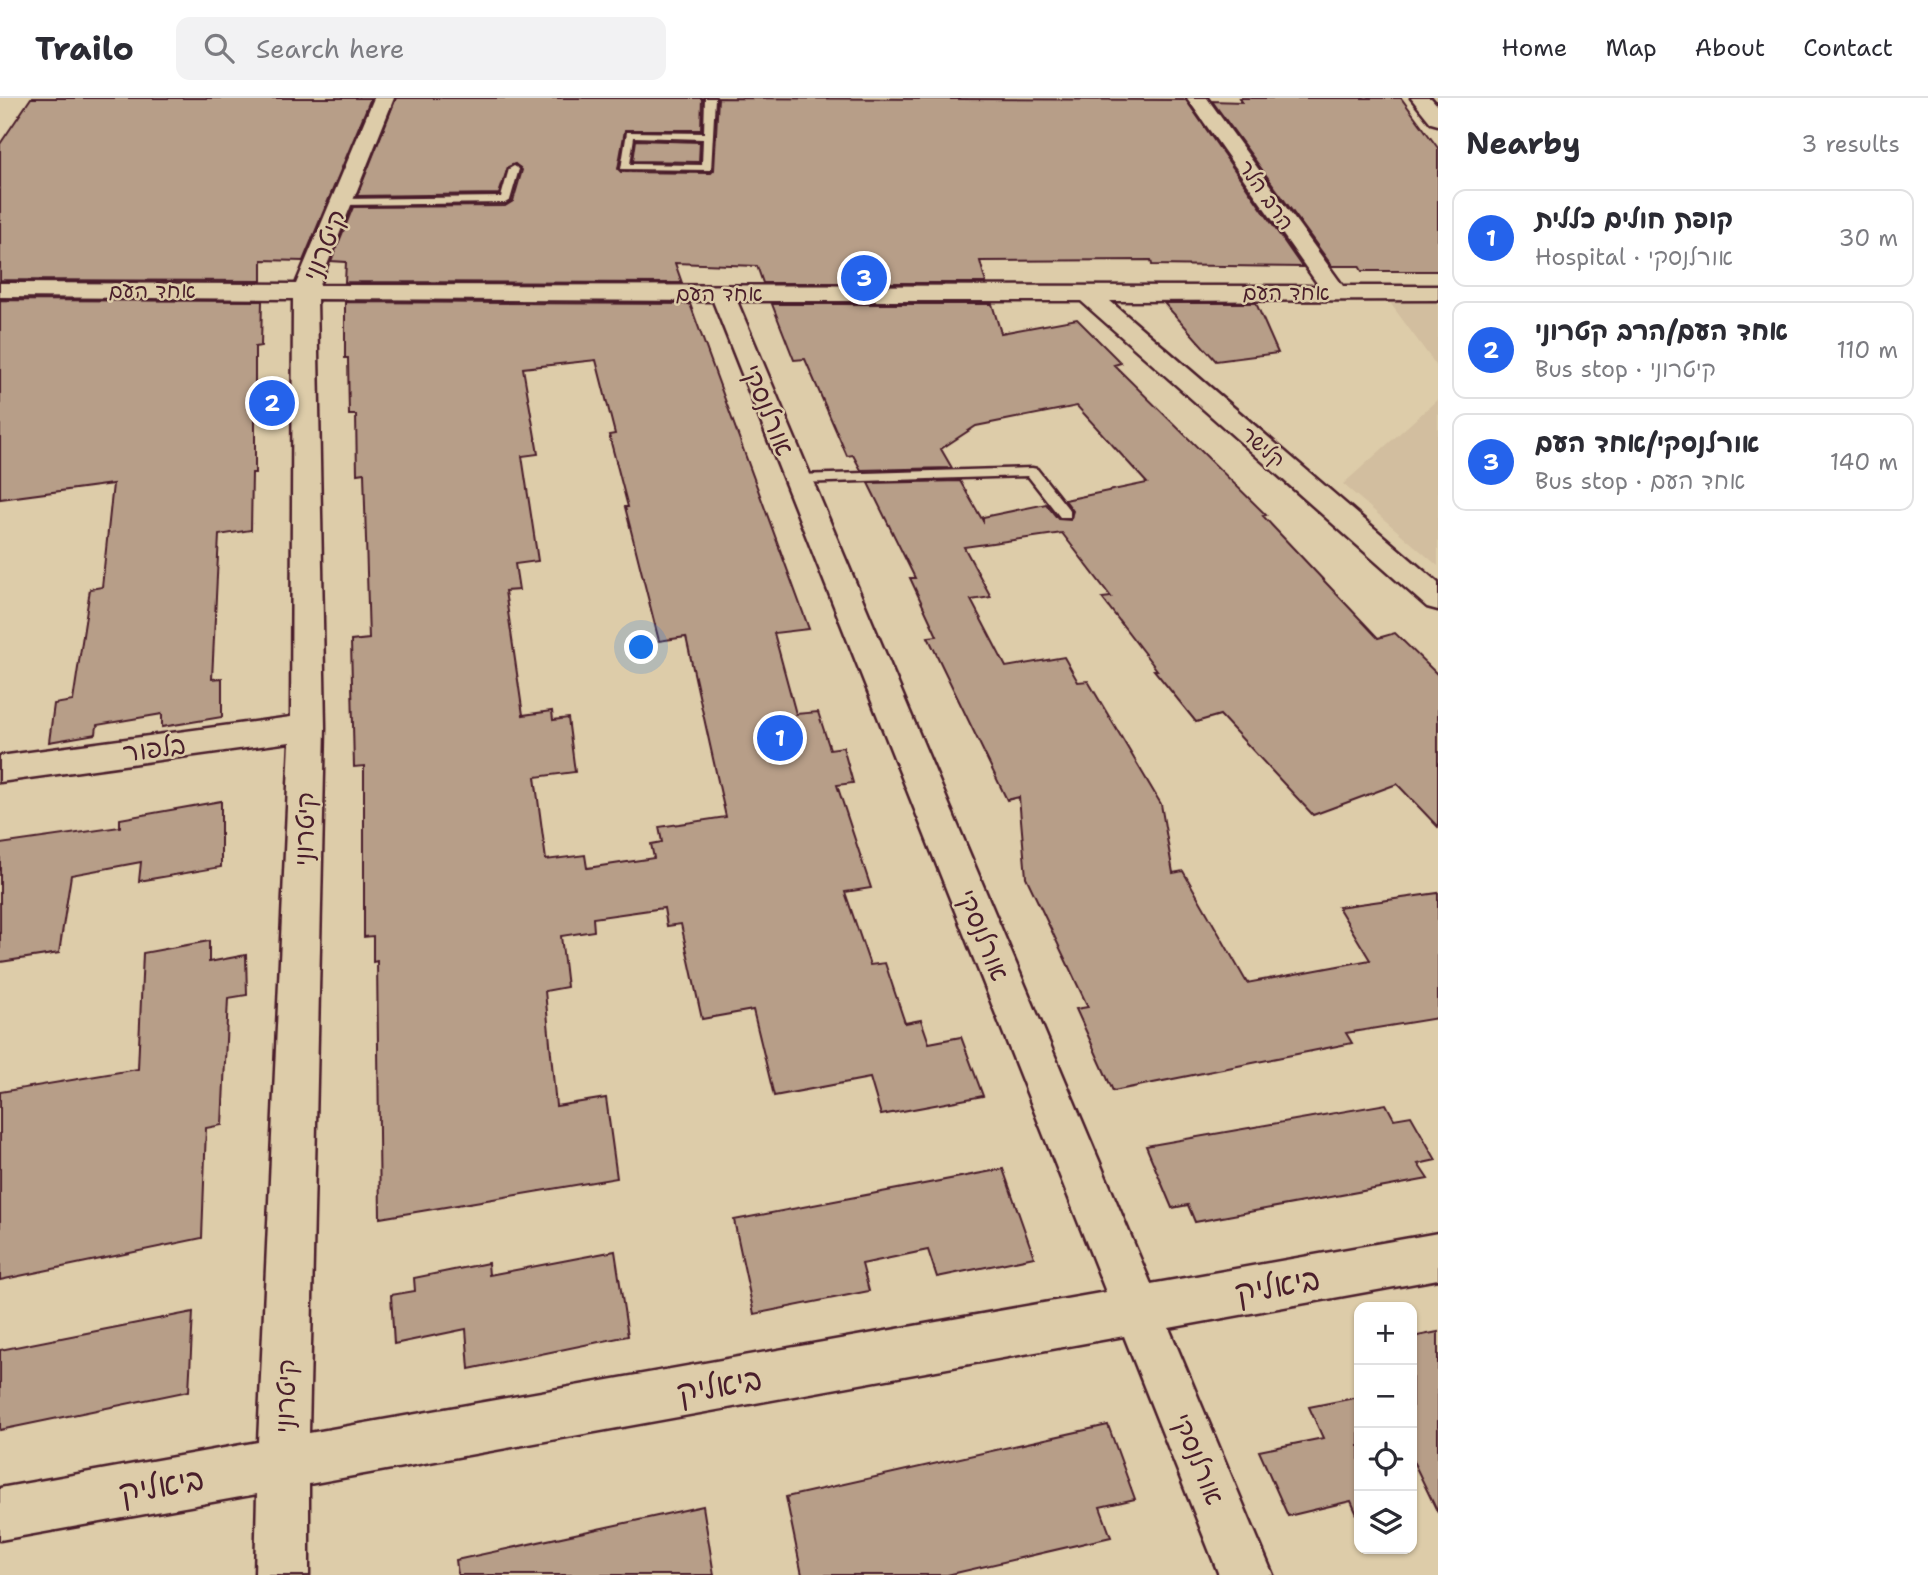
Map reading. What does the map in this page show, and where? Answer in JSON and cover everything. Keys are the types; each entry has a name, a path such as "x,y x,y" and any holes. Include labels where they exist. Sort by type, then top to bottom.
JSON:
{"street":[{"name":"קיטרוני","path":"282,1575 283,1463 308,727 305,292 384,98"},
{"name":"הרב הלר","path":"1197,98 1336,293"},
{"path":"1421,98 1438,119"},
{"name":"אחד העם","path":"0,290 722,295 1438,293"},
{"name":"אורלנסקי","path":"722,295 1246,1575"},
{"name":"קלישר","path":"1089,295 1438,600"},
{"name":"בלפור","path":"0,769 308,727"},
{"name":"ביאליק","path":"0,1514 1438,1256"}],"lane":[{"path":"708,136 631,134 625,167 707,168 710,98"},
{"path":"342,202 505,201 514,169"},
{"path":"797,478 1032,472 1065,514"}],"shaded area":[{"path":"1388,300 1438,301 1438,368"},
{"path":"1438,399 1438,566 1343,484"}],"building":[{"path":"31,98 371,98 303,261 262,260 262,281 0,280 0,144"},
{"path":"396,98 702,98 701,130 625,130 618,169 621,172 711,173 714,170 718,98 1186,100 1302,267 1152,265 1151,260 980,261 986,283 763,283 757,266 675,263 682,283 345,282 346,262 331,261 353,207 505,206 513,201 522,170 515,164 508,167 499,194 357,196"},
{"path":"1240,98 1401,98 1438,148 1438,271 1362,271 1359,266 1332,266 1212,101 1242,102"},
{"path":"636,140 700,142 699,162 633,161"},
{"path":"0,300 262,301 261,346 255,347 255,473 252,473 251,530 219,535 212,679 222,678 222,717 162,727 162,714 97,725 96,734 49,742 54,704 73,701 90,589 102,587 113,484 0,499"},
{"path":"345,302 690,304 809,629 774,633 796,714 818,712 830,749 843,747 853,783 837,785 871,888 845,892 870,965 885,963 905,1023 921,1020 929,1043 961,1037 983,1096 881,1115 870,1078 774,1096 753,1010 702,1019 681,924 667,926 664,908 593,918 594,931 561,936 567,987 545,991 556,1106 606,1098 617,1178 380,1218 377,961 373,962 373,936 364,937 364,766 354,767 351,641 369,639 364,473 357,474 356,415 349,415 348,358 345,358","holes":["596,360 615,434 609,435 659,641 686,637 726,817 659,827 662,842 651,844 654,858 587,868 585,855 546,860 535,777 575,772 568,718 553,720 552,711 523,715 505,591 519,590 515,564 538,561 522,456 538,454 523,368"]},
{"path":"1164,303 1256,303 1278,353 1216,361"},
{"path":"772,304 992,304 1001,333 1077,319 1121,363 1114,365 1266,515 1263,516 1378,638 1395,633 1438,675 1438,827 1397,784 1313,815 1220,715 1196,722 1102,598 1111,597 1062,533 964,547 991,597 971,600 1006,667 1064,657 1078,682 1088,681 1161,804 1173,873 1183,871 1247,983 1370,960 1338,907 1438,893 1438,1018 1346,1033 1352,1043 1113,1091 1076,1009 1088,1007 1026,877 1019,797 1007,800 928,637 937,636 910,578 915,578 868,483 960,481 983,521 983,517 1046,504 1058,519 1070,520 1073,511 1065,500 1147,483 1077,406 976,426 941,449 952,468 861,470 853,455 847,456 805,359 794,360"},
{"path":"221,801 221,867 139,881 141,862 71,875 59,953 0,962 0,844 120,827 120,819"},
{"path":"209,941 209,962 246,955 247,995 228,998 222,1125 206,1128 202,1238 0,1280 0,1092 138,1069 143,953"},
{"path":"1386,1104 1394,1119 1411,1116 1436,1160 1418,1164 1428,1179 1195,1222 1188,1205 1172,1208 1146,1146"},
{"path":"1003,1169 1034,1257 937,1277 928,1250 862,1264 869,1291 754,1314 734,1220"},
{"path":"615,1251 628,1336 469,1369 466,1329 394,1344 391,1295 415,1291 414,1278 488,1263 489,1275"},
{"path":"193,1312 189,1391 0,1430 0,1350"},
{"path":"1438,1332 1438,1513 1417,1469 1417,1336"},
{"path":"1354,1398 1354,1508 1351,1501 1288,1516 1259,1451 1323,1438 1309,1407"},
{"path":"1108,1425 1135,1499 1100,1507 1111,1537 947,1575 802,1575 786,1497"},
{"path":"703,1506 714,1575 458,1575 456,1560"}],"place":[{"name":"אורלנסקי/אחד העם","path":"864,278"},
{"name":"אחד העם/הרב קטרוני","path":"272,403"},
{"name":"קופת חולים כללית","path":"780,738"}]}
